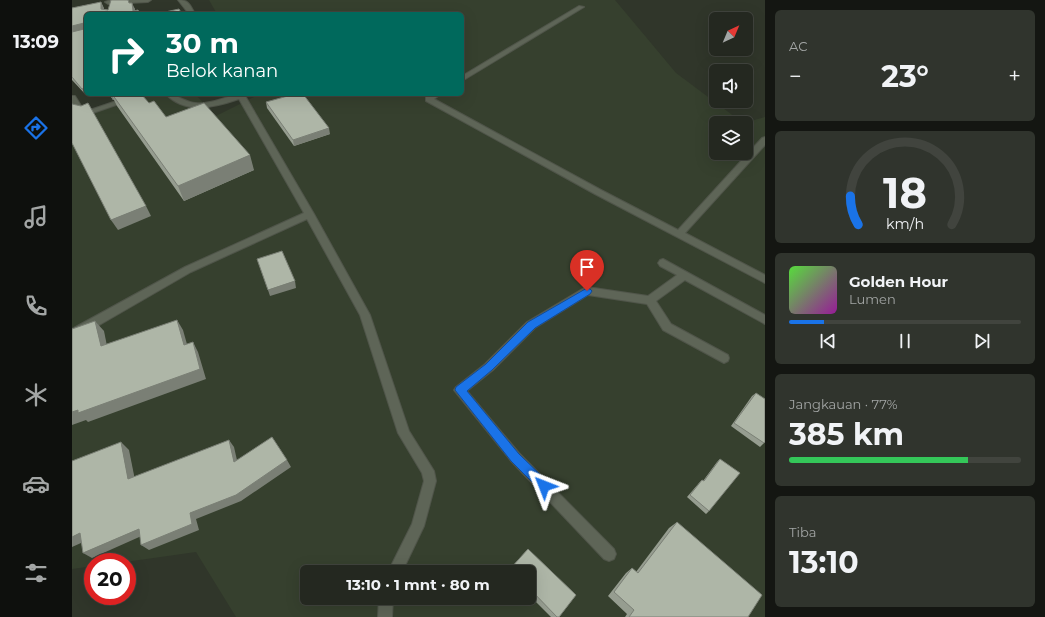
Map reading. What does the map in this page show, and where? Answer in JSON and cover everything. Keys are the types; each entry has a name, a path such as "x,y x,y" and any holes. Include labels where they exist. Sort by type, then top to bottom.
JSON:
{"street":[{"path":"108,3 148,0"},
{"path":"181,0 191,12"},
{"path":"464,78 582,7"},
{"path":"72,98 80,111 87,113 138,96"},
{"path":"173,96 178,100 200,106 221,103 238,96"},
{"path":"242,96 310,214 365,315 404,433 428,471 430,481 418,526 398,565"},
{"path":"433,96 429,99 598,192 765,279"},
{"path":"679,234 765,140"},
{"path":"72,334 170,278 239,244 310,214"},
{"path":"663,263 765,320"},
{"path":"609,554 515,457 460,390 489,367 531,325 587,291 650,300 684,274"},
{"path":"650,300 667,327 724,358"},
{"path":"385,617 386,605"}],"shaded area":[{"path":"209,0 615,0 676,73 709,98 709,108 723,108 734,116 709,116 709,160 753,160 753,120 765,117 765,617 236,617 196,552 136,560 136,553 84,553 84,567 72,569 72,120 147,96 197,96 216,116 256,96 464,96 464,12 216,12"}],"building":[{"path":"111,0 128,0 129,3 132,3 133,11 138,10 139,12 84,12 84,23 72,26 72,8 101,2 101,9 108,10"},
{"path":"179,9 181,12 165,12"},
{"path":"84,29 84,88 82,89 72,77 72,32"},
{"path":"113,96 143,96 149,103 154,101 166,117 204,103 250,155 178,186"},
{"path":"288,96 305,96 329,128 293,140 266,102"},
{"path":"88,103 146,206 111,220 72,143 72,104 81,106"},
{"path":"282,251 295,281 268,290 257,259"},
{"path":"177,320 184,345 193,342 200,369 78,413 78,410 72,412 72,329 95,321 101,346"},
{"path":"756,393 765,399 764,443 734,423"},
{"path":"272,437 287,460 236,495 190,513 192,524 141,545 139,529 83,553 80,533 72,537 72,461 121,442 128,479 229,440 234,462"},
{"path":"720,459 740,473 709,511 690,495 702,480 704,481"},
{"path":"677,522 762,595 748,617 629,617 634,610 614,592 632,568 638,573"},
{"path":"528,549 576,595 559,617 557,617 536,595 536,565 514,565"}],"route":[{"path":"544,486 515,457 460,390 489,367 531,325 587,291"}]}
